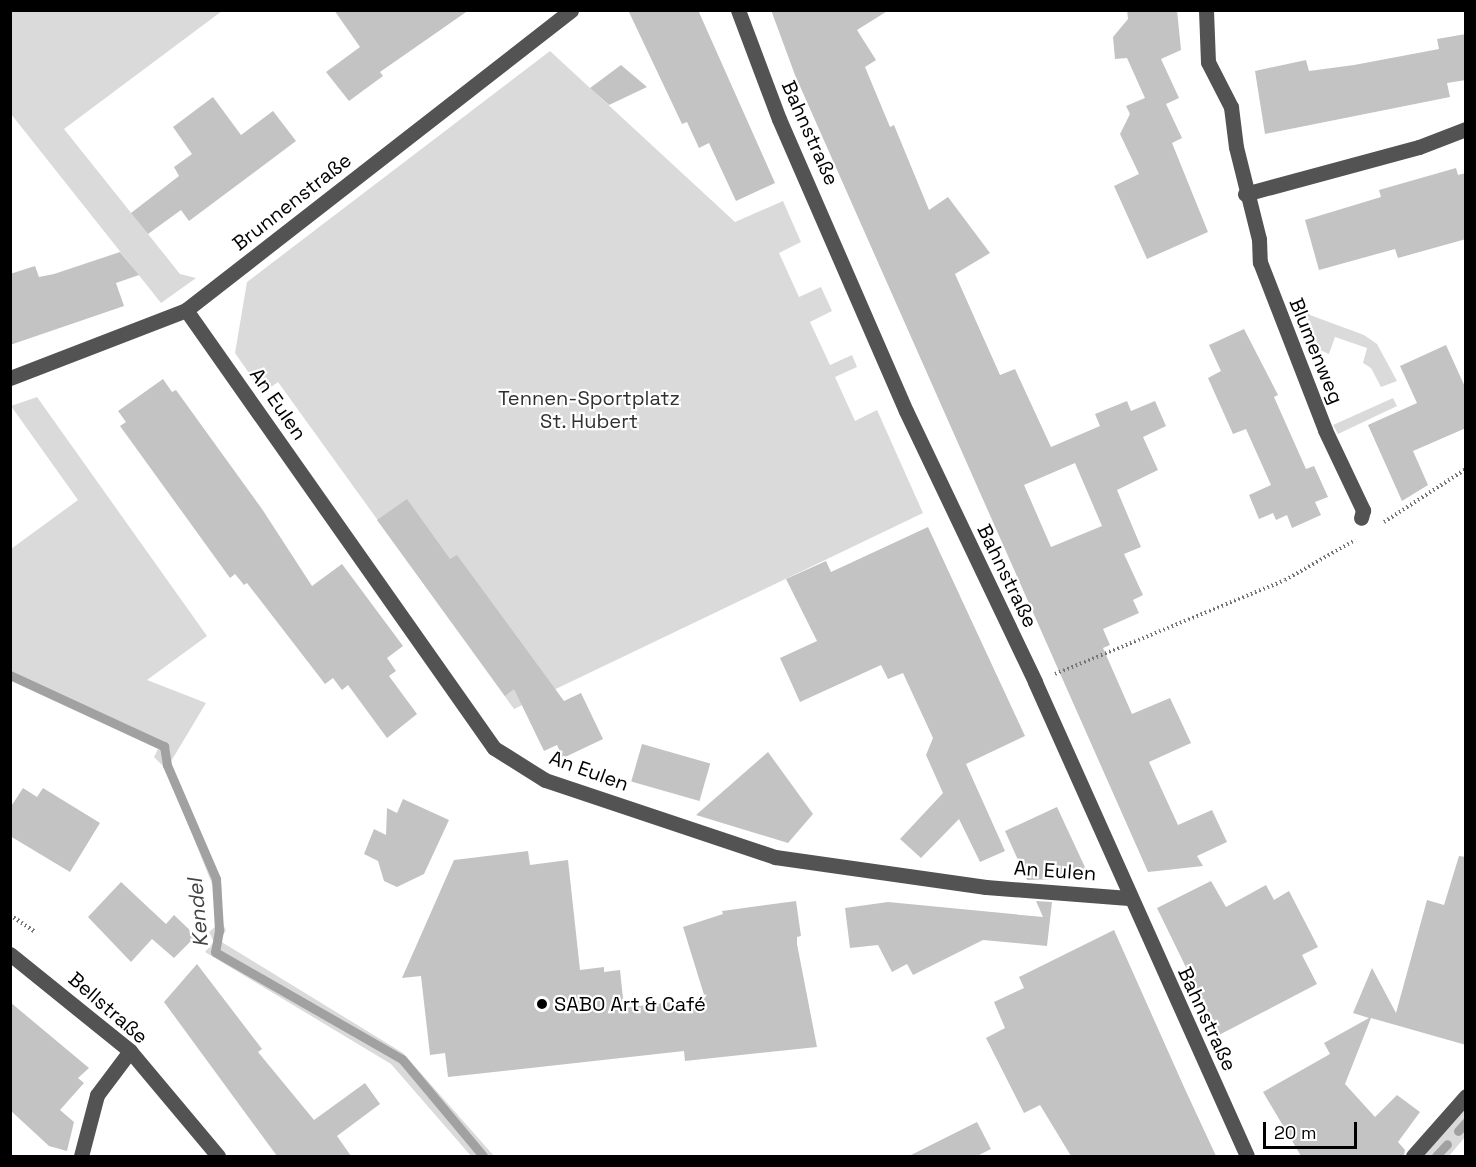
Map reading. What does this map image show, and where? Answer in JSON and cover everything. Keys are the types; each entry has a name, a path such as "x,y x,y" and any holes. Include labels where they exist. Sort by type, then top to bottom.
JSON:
{"street":[{"name":"Brunnenstraße","path":"10,378 186,310 571,10"},
{"name":"Bahnstraße","path":"738,10 779,119 906,411 1035,682 1129,898 1247,1156"},
{"name":"Blumenweg","path":"1206,10 1209,62 1232,107 1245,194 1259,239 1260,262 1279,316 1363,510 1362,518"},
{"path":"1245,194 1419,147 1466,129"},
{"name":"An Eulen","path":"186,310 494,748 545,780 775,857 986,887 1129,898"},
{"name":"Bellstraße","path":"10,954 130,1051 218,1156"},
{"path":"81,1156 97,1095 130,1051"},
{"path":"1413,1156 1466,1096"}],"path":[{"path":"1377,526 1466,469"},
{"path":"1035,682 1285,580 1357,538"},
{"path":"10,915 35,932"}],"green space":[{"path":"10,11 222,11 64,129 180,274 196,278 161,303 11,114"},
{"name":"Tennen-Sportplatz St. Hubert","path":"550,51 735,222 783,201 801,242 779,253 799,297 821,287 832,311 810,322 830,365 852,355 857,367 835,377 855,421 877,410 923,513 514,709 278,382 263,393 235,353 247,282"},
{"path":"1300,301 1310,315 1364,335 1377,344 1397,381 1381,387 1371,368 1363,363 1367,348 1335,337 1329,354 1320,350"},
{"path":"37,397 207,636 147,680 206,703 170,763 221,880 222,923 226,930 220,941 403,1053 494,1156 471,1156 391,1064 205,952 214,942 209,932 216,926 214,889 166,769 154,757 158,749 11,681 11,549 78,500 11,406"},
{"path":"1393,398 1397,406 1338,434 1333,425"},
{"path":"1465,1107 1465,1137 1449,1156 1424,1156"}],"building":[{"path":"334,10 469,10 380,72 383,76 349,101 326,72 360,47"},
{"path":"628,10 698,10 775,183 736,201 709,143 699,148 687,122 682,124"},
{"path":"771,10 889,10 857,30 876,60 865,67 890,127 894,125 929,210 948,197 990,253 955,274 1000,375 1015,369 1051,447 1100,426 1095,414 1127,401 1131,411 1155,401 1166,426 1143,437 1158,470 1117,490 1141,547 1124,554 1143,595 1133,600 1139,613 1103,629 1110,645 1103,648 1132,714 1170,698 1191,743 1149,762 1178,825 1212,810 1227,842 1197,856 1203,866 1148,872 795,75","holes":["1075,463 1102,526 1051,547 1024,485"]},
{"path":"1127,10 1177,10 1181,50 1161,59 1179,98 1166,104 1182,138 1172,143 1208,232 1147,259 1114,186 1139,174 1120,134 1130,114 1126,106 1145,98 1127,58 1115,59 1113,37 1128,19"},
{"path":"1466,34 1466,80 1447,83 1450,97 1265,134 1255,71 1306,60 1309,71 1354,65 1439,49 1437,39"},
{"path":"621,65 647,87 609,105 590,88"},
{"path":"213,97 241,135 273,111 296,141 189,221 181,210 148,234 131,213 179,176 174,167 192,154 173,127"},
{"path":"1456,168 1458,175 1466,173 1466,239 1398,258 1395,249 1319,270 1305,220 1381,197 1379,190"},
{"path":"120,252 139,275 116,283 124,306 10,345 10,274 35,266 39,277 54,274"},
{"path":"1244,329 1278,395 1274,397 1306,469 1314,466 1328,497 1315,502 1321,515 1292,528 1287,515 1276,520 1273,513 1259,519 1249,495 1271,485 1246,429 1233,434 1208,378 1221,371 1209,345"},
{"path":"1446,345 1466,389 1466,428 1413,451 1428,485 1402,501 1368,425 1417,403 1400,366"},
{"path":"163,379 172,392 176,390 262,509 312,586 342,564 403,646 387,658 396,671 389,676 417,714 387,738 348,685 342,690 333,678 325,684 247,583 244,585 235,574 230,578 120,426 126,422 118,411"},
{"path":"407,499 450,559 457,555 564,701 581,693 603,739 563,758 557,745 544,751 514,689 505,696 377,520"},
{"path":"928,527 1025,736 966,764 1005,851 980,862 959,819 921,858 900,839 943,793 926,755 933,738 903,673 888,679 881,665 800,702 780,658 817,641 786,579 826,561 831,572"},
{"path":"642,744 710,764 699,801 631,781"},
{"path":"768,752 813,814 788,843 696,815"},
{"path":"23,788 37,797 43,788 100,823 70,872 10,836 10,808"},
{"path":"403,799 449,820 424,874 397,887 384,881 378,861 364,854 374,829 386,835 387,808 397,813"},
{"path":"1057,807 1090,878 1027,880 1005,831"},
{"path":"528,851 530,865 568,860 580,970 604,967 604,972 620,970 624,1008 705,998 683,927 723,914 722,911 796,901 801,936 797,937 797,944 817,1047 685,1061 684,1051 448,1077 445,1053 430,1055 421,976 402,978 454,860"},
{"path":"1459,856 1466,857 1466,1045 1371,1018 1345,1084 1375,1117 1397,1095 1420,1112 1398,1142 1405,1150 1404,1156 1301,1156 1263,1092 1330,1054 1324,1043 1369,1018 1353,1013 1372,968 1396,1013 1427,900 1444,905"},
{"path":"1211,881 1226,907 1266,885 1274,900 1289,891 1318,947 1302,955 1317,984 1219,1035 1157,908"},
{"path":"121,882 166,924 174,915 196,936 174,958 152,939 131,962 88,917"},
{"path":"1036,901 1052,902 1047,946 983,940 913,975 907,964 892,972 878,945 850,948 845,908 888,902 1043,917"},
{"path":"1114,930 1216,1156 1071,1156 1040,1105 1024,1113 986,1038 1005,1028 994,1002 1024,988 1019,977"},
{"path":"197,964 262,1049 258,1052 314,1120 365,1083 380,1104 337,1136 351,1156 277,1156 164,1002"},
{"path":"10,1002 89,1068 78,1078 84,1083 60,1110 74,1122 67,1151 49,1146 10,1110"},
{"path":"977,1122 991,1149 977,1156 909,1156"}],"waterway":[{"name":"Kendel","path":"10,675 164,746 167,765 216,879 219,930 215,952 402,1059 483,1156"},
{"name":"Kendel","path":"1458,1131 1466,1122"},
{"name":"Kendel","path":"1436,1156 1447,1144"}],"place":[{"name":"SABO Art & Café","path":"542,1004"}]}
